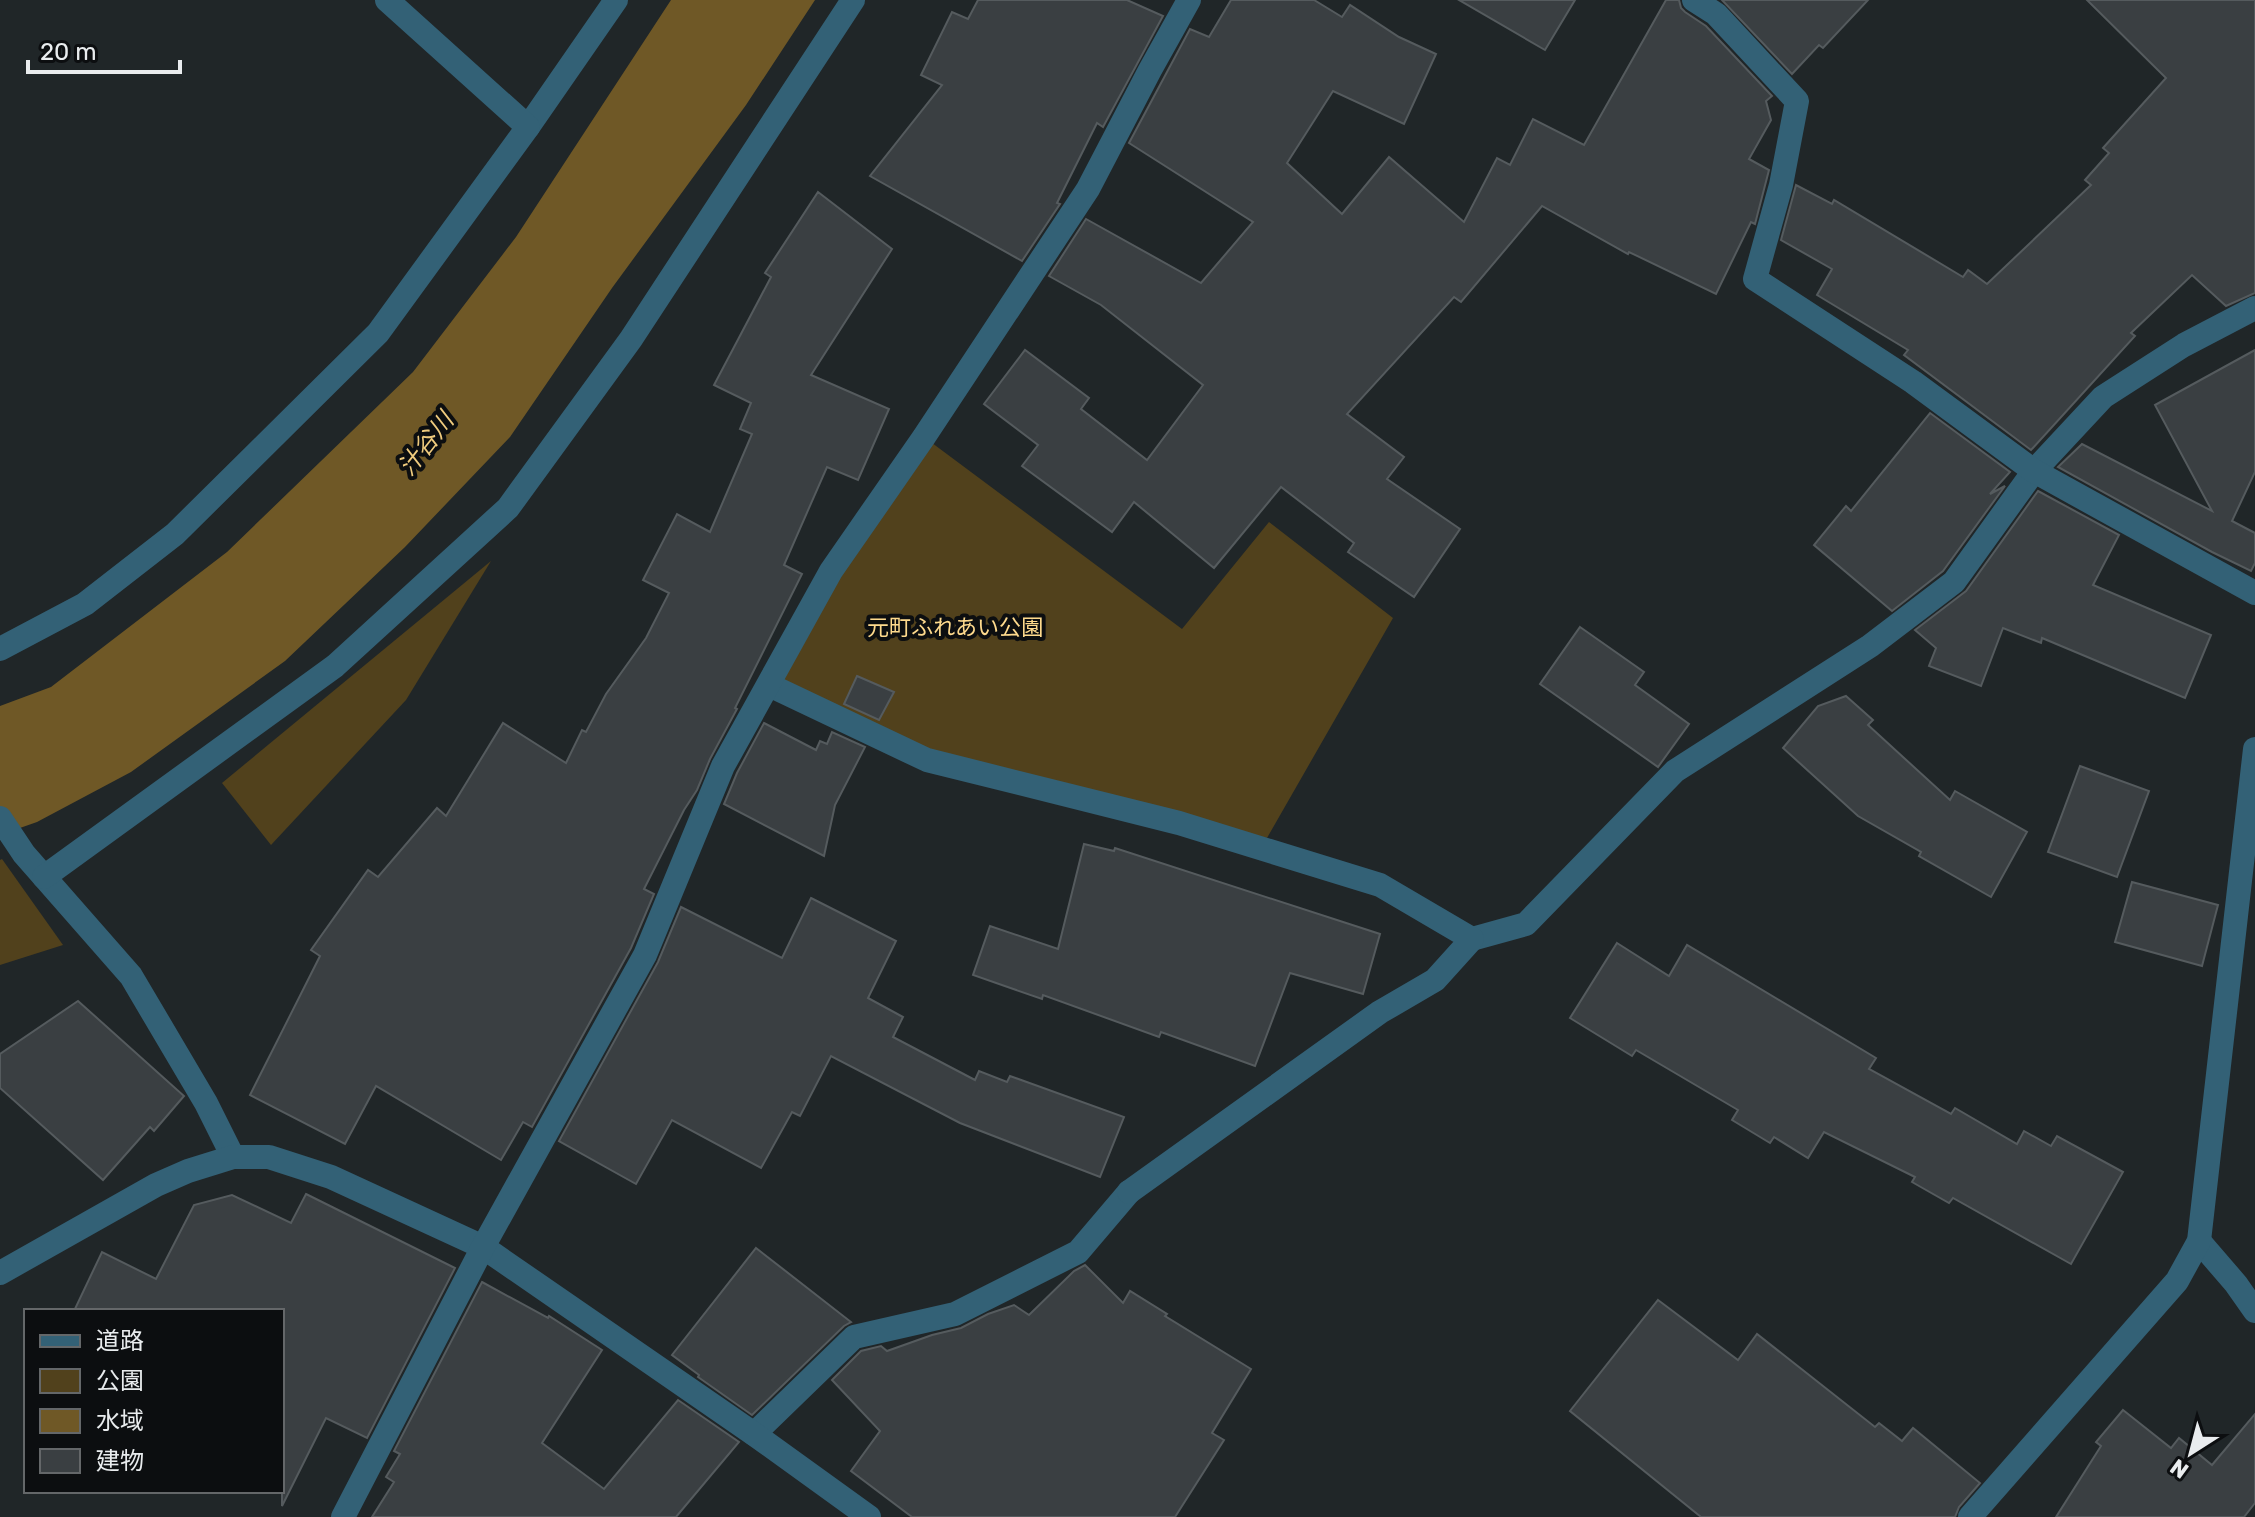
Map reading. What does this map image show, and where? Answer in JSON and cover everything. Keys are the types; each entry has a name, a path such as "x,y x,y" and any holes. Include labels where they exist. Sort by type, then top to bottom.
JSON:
{"street":[{"path":"387,0 528,127"},
{"path":"0,649 85,604 175,534 378,333 616,0"},
{"path":"44,877 335,666 508,508 631,339 853,0"},
{"path":"343,1517 483,1247 645,955 723,766 831,571 1088,189 1189,0"},
{"path":"1694,0 1716,14 1797,101 1781,185 1755,279 1913,382 2034,471 2255,593"},
{"path":"754,1434 854,1337 955,1314 1078,1252 1129,1192 1380,1012 1435,980 1472,939 1526,924 1675,771 1870,646 1954,582 2034,471 2103,397 2184,345 2255,308"},
{"path":"769,685 927,760 1179,823 1380,885 1472,939"},
{"path":"1970,1517 2177,1281 2199,1241 2255,749"},
{"path":"0,818 24,854 131,976 206,1103 233,1157"},
{"path":"0,1273 156,1185 188,1171 233,1157 269,1157 331,1177 483,1247 869,1517"},
{"path":"2199,1241 2255,1311"}],"green space":[{"name":"元町ふれあい公園","path":"924,437 1182,629 1269,522 1393,618 1267,838 927,760 769,685"},
{"path":"491,561 406,700 271,845 222,783"},
{"path":"0,860 63,945 0,965"}],"water":[{"name":"汁谷川","path":"671,0 815,0 746,105 612,288 510,437 405,547 285,661 131,772 37,822 0,835 0,706 51,687 227,552 413,372 516,237"}],"building":[{"path":"978,0 1127,0 1163,16 1103,127 1097,123 1057,203 1060,204 1022,261 870,176 942,85 921,75 952,12 968,19"},
{"path":"1231,0 1314,0 1342,17 1350,5 1399,37 1436,54 1404,124 1333,91 1287,163 1342,214 1389,157 1464,222 1497,158 1510,165 1533,119 1584,145 1666,0 1679,0 1681,8 1706,26 1772,96 1766,101 1771,120 1749,159 1769,170 1755,224 1751,222 1716,294 1628,254 1542,206 1461,302 1454,297 1347,414 1404,457 1387,479 1460,529 1414,597 1348,552 1354,543 1281,487 1214,568 1134,502 1112,532 1022,466 1038,445 984,404 1025,350 1089,398 1081,409 1147,460 1203,385 1101,305 1049,276 1086,219 1201,283 1253,222 1129,143 1190,29 1209,37"},
{"path":"1459,0 1575,0 1545,50"},
{"path":"1722,0 1868,0 1823,48 1819,45 1792,74"},
{"path":"2087,0 2255,0 2255,293 2226,306 2192,275 2131,333 2135,336 2031,450 1904,355 1908,350 1817,295 1832,269 1781,240 1796,185 1832,204 1834,200 1963,277 1968,270 1987,284 2091,185 2085,180 2109,153 2103,148 2166,78"},
{"path":"818,192 892,249 811,375 889,409 858,480 827,467 784,565 802,574 697,790 644,889 654,894 631,948 532,1127 523,1122 501,1160 376,1086 345,1144 250,1095 320,956 311,950 368,870 378,877 437,808 446,816 503,723 566,763 582,730 586,732 606,694 646,638 669,593 643,580 677,514 710,532 752,434 740,429 751,403 714,385 771,277 765,273"},
{"path":"2255,350 2255,472 2232,521 2255,533 2255,563 2251,571 2058,467 2082,444 2212,511 2155,405"},
{"path":"1930,413 2010,472 1990,494 2005,486 1943,571 1892,611 1814,545 1846,506 1851,511"},
{"path":"2038,491 2119,535 2093,585 2211,635 2185,698 2042,638 2041,643 2003,628 1981,686 1929,666 1936,648 1915,630 1966,591"},
{"path":"1580,627 1644,672 1635,685 1689,724 1658,767 1540,684"},
{"path":"857,676 894,692 879,720 844,704"},
{"path":"1846,696 1873,720 1868,725 1950,800 1955,791 2027,832 1991,897 1919,856 1921,852 1858,816 1783,748 1818,706"},
{"path":"764,723 816,750 820,741 827,744 832,732 865,747 835,805 824,856 724,804"},
{"path":"2080,766 2149,791 2117,877 2048,852"},
{"path":"1084,844 1114,851 1115,848 1380,934 1363,994 1290,973 1255,1066 1161,1032 1159,1037 1043,995 1042,999 973,975 990,926 1058,949"},
{"path":"2132,882 2218,905 2202,966 2115,942"},
{"path":"811,898 896,941 868,998 903,1017 893,1037 975,1080 979,1071 1007,1082 1010,1076 1124,1117 1100,1177 960,1123 831,1056 800,1116 792,1112 761,1168 672,1120 636,1184 559,1141 658,962 681,907 782,958"},
{"path":"1617,943 1669,976 1687,945 1876,1058 1869,1069 1951,1114 1955,1108 2017,1144 2024,1131 2051,1146 2057,1136 2123,1172 2071,1264 1953,1198 1949,1203 1912,1182 1915,1177 1824,1132 1808,1158 1774,1137 1770,1143 1732,1120 1738,1110 1636,1050 1632,1056 1570,1018"},
{"path":"78,1001 184,1096 154,1131 150,1127 103,1180 0,1088 0,1054"},
{"path":"306,1194 455,1268 367,1438 326,1418 282,1506 284,1309 75,1309 102,1252 156,1279 194,1205 232,1195 291,1223"},
{"path":"756,1248 851,1322 752,1415 672,1355"},
{"path":"1085,1265 1123,1303 1130,1291 1251,1369 1212,1433 1224,1440 1175,1517 912,1517 851,1471 880,1431 832,1380 861,1351 881,1346 887,1351 961,1328 1014,1305 1029,1315 1074,1271"},
{"path":"482,1282 549,1316 602,1350 542,1443 604,1489 678,1400 739,1442 676,1517 372,1517 394,1482 386,1477 400,1454 394,1451"},
{"path":"1658,1300 1738,1360 1757,1334 1875,1427 1879,1423 1902,1441 1913,1428 1980,1483 1959,1507 1955,1517 1701,1517 1570,1411"},
{"path":"2123,1410 2171,1448 2179,1438 2212,1465 2255,1414 2255,1503 2244,1517 2056,1517 2101,1446 2096,1442"}]}
